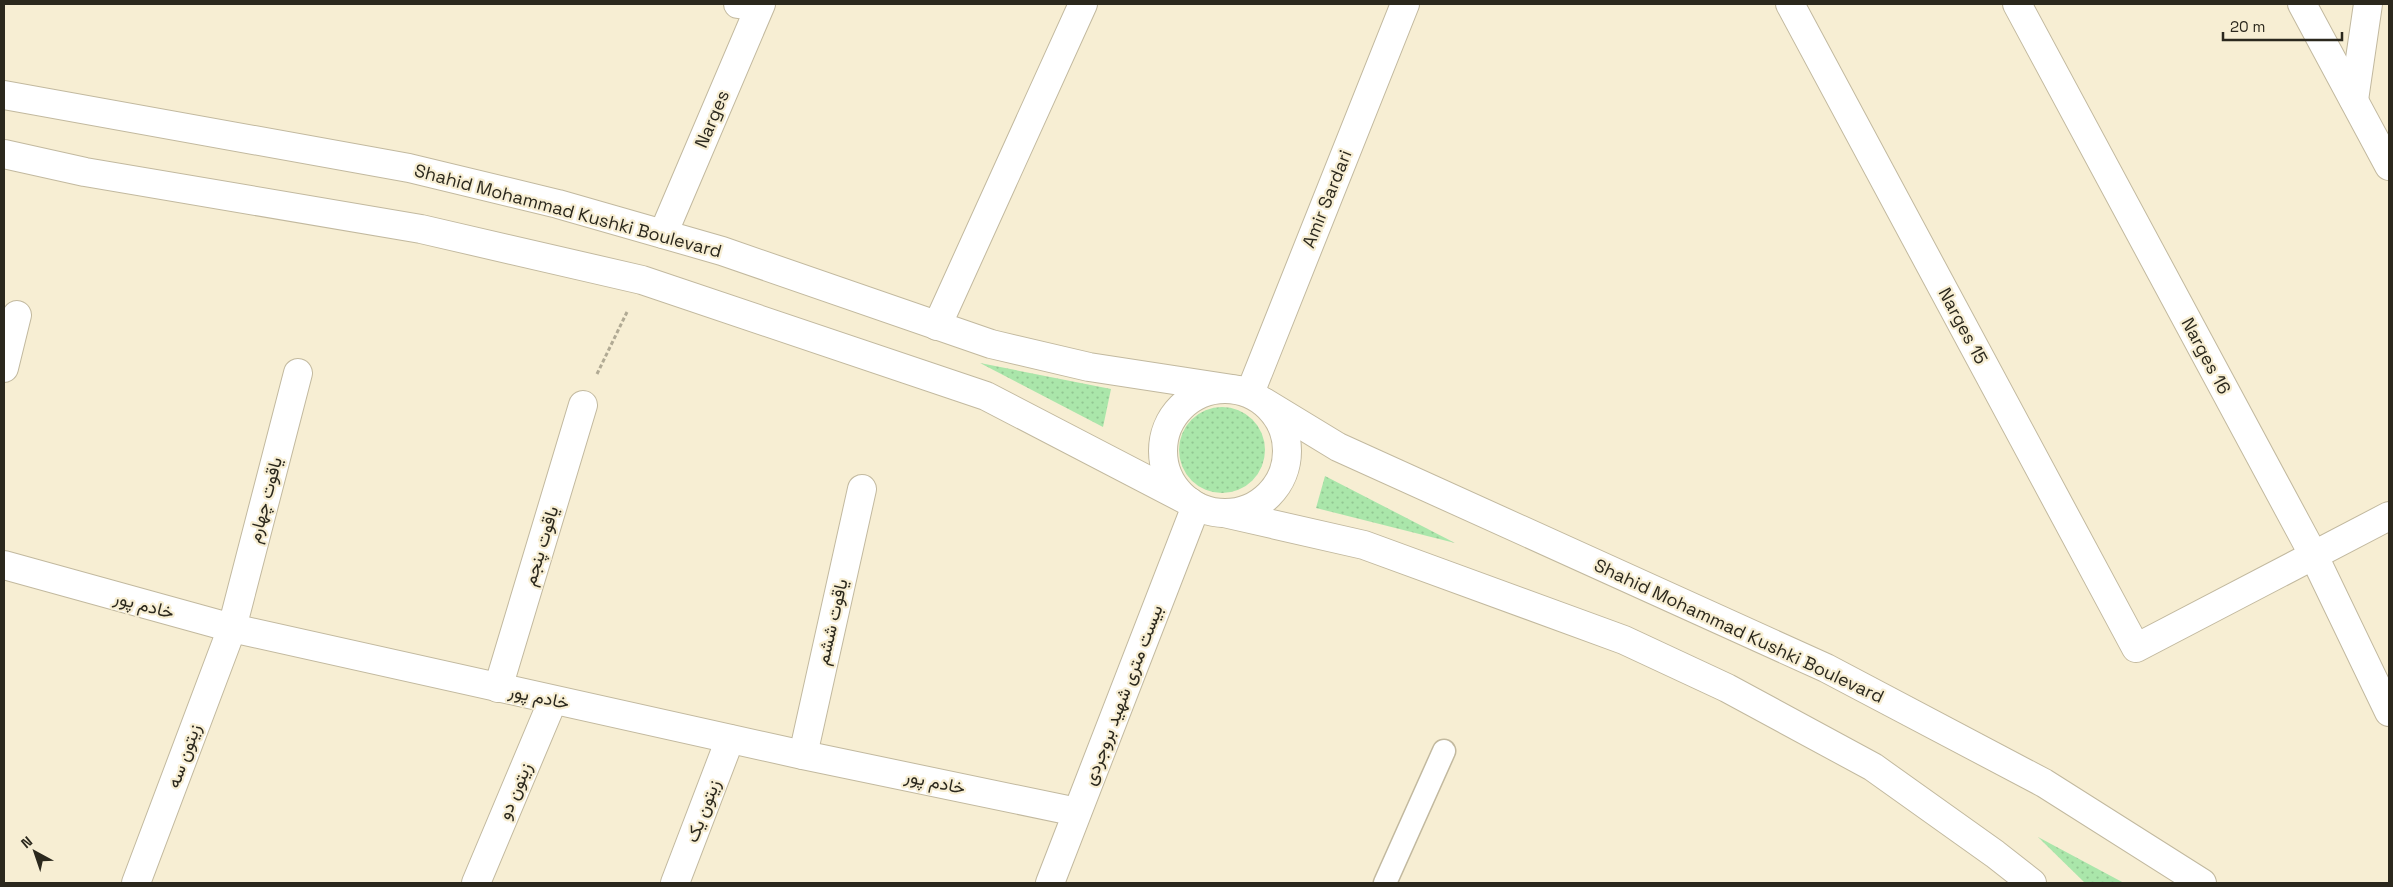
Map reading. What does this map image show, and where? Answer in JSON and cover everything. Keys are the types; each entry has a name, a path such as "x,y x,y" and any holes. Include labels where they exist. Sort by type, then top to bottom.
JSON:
{"street":[{"path":"937,326 1083,4"},
{"name":"Amir Sardari","path":"1251,395 1405,4"},
{"name":"Narges 15","path":"1790,4 2136,648 2314,556"},
{"name":"Narges 16","path":"2017,4 2314,556 2389,712"},
{"path":"2302,4 2389,166"},
{"path":"2354,100 2368,4"},
{"name":"Narges","path":"663,234 753,5"},
{"name":"Shahid Mohammad Kushki Boulevard","path":"4,95 409,168 558,204 722,251 991,344 1089,367 1251,395 1338,447 1826,668 2044,783 2202,883"},
{"path":"4,154 85,172 421,229 642,280 986,396 1193,504 1224,513 1364,545 1624,640 1727,688 1873,767 1995,854 2032,883"},
{"path":"4,368 17,315"},
{"name":"یاقوت چهارم","path":"232,628 298,373"},
{"path":"1193,504 1176,489 1166,472 1162,454 1164,435 1172,417 1185,403 1201,393 1220,388 1251,395 1277,416 1285,433 1287,452 1283,472 1274,488 1260,502 1243,510 1224,513"},
{"name":"یاقوت پنجم","path":"498,688 583,405"},
{"name":"یاقوت ششم","path":"803,755 862,489"},
{"name":"بیست متری شهید بروجردی","path":"1050,883 1193,504"},
{"path":"2314,556 2389,516"},
{"name":"خادم پور","path":"4,565 232,628 803,755 1078,812"},
{"name":"زیتون سه","path":"136,883 232,628"},
{"name":"زیتون دو","path":"476,883 553,700"},
{"name":"زیتون یک","path":"675,883 730,739"}],"lane":[{"path":"1385,883 1444,751"}],"path":[{"path":"583,405 642,280"}],"green space":[{"path":"980,363 1111,389 1103,427"},
{"path":"1222,407 1246,414 1258,426 1265,450 1258,474 1246,486 1222,493 1198,486 1186,474 1179,450 1186,426 1198,414"},
{"path":"1325,476 1455,543 1316,508"},
{"path":"2038,837 2124,883 2085,883"}]}
